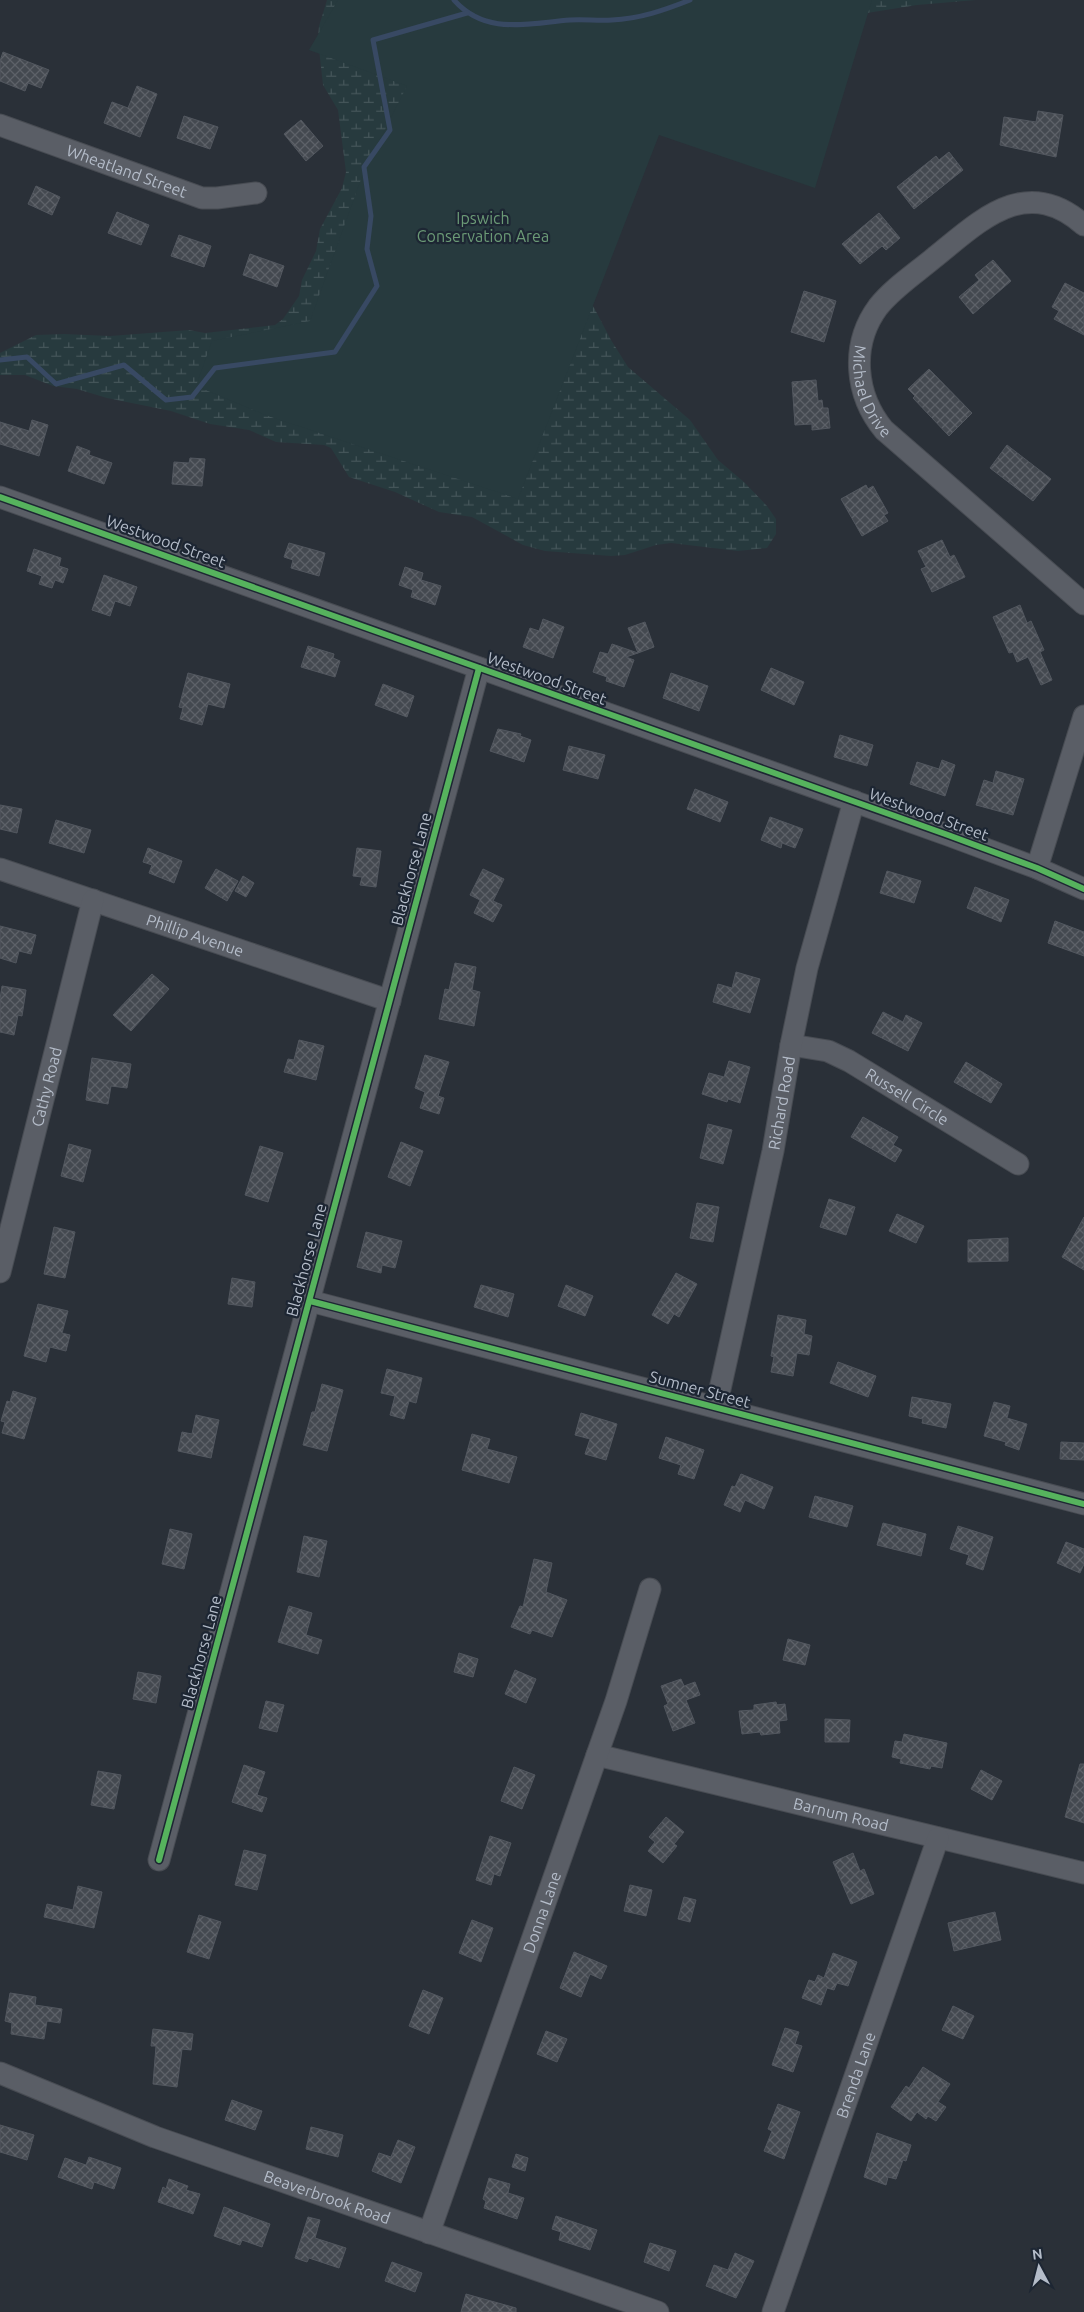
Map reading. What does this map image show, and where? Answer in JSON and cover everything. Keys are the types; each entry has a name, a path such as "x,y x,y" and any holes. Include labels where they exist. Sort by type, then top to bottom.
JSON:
{"street":[{"name":"Wheatland Street","path":"0,125 202,198 256,193"},
{"name":"Michael Drive","path":"1084,225 1066,212 1040,204 1013,205 987,215 886,299 867,326 859,358 860,381 866,402 884,430 1084,604"},
{"name":"Westwood Street","path":"0,497 854,801 1037,868 1084,889"},
{"name":"Blackhorse Lane","path":"159,1860 479,668"},
{"path":"1037,868 1084,716"},
{"name":"Richard Road","path":"716,1407 773,1151 791,1045 811,953 854,801"},
{"name":"Phillip Avenue","path":"0,869 390,1001"},
{"name":"Cathy Road","path":"0,1272 93,900"},
{"name":"Russell Circle","path":"791,1045 828,1051 843,1058 1018,1164"},
{"name":"Sumner Street","path":"310,1301 1084,1504"},
{"name":"Donna Lane","path":"429,2233 597,1755 650,1589"},
{"name":"Barnum Road","path":"597,1755 1084,1873"},
{"name":"Brenda Lane","path":"773,2312 938,1838"},
{"name":"Beaverbrook Road","path":"0,2073 117,2123 658,2312"}],"green space":[{"name":"Ipswich Conservation Area","path":"327,0 796,0 704,34 580,281 611,340 628,367 690,420 718,460 744,482 767,506 776,519 776,534 767,548 738,551 671,543 656,545 625,555 611,556 545,551 523,545 472,517 439,512 395,492 349,477 331,448 324,445 276,442 249,430 210,424 171,411 107,398 77,389 53,386 25,375 0,375 0,353 36,335 110,336 189,330 205,333 275,325 283,319 299,296 302,280 316,251 320,229 342,188 346,172 338,110 323,85 318,40 319,26"},
{"name":"Ipswich Conservation Area","path":"338,0 872,0 815,188 659,135 518,499 268,416 196,386 212,341 310,321 364,171 407,86 309,50"},
{"path":"831,0 976,0 917,5 867,13"}],"building":[{"path":"3,52 49,70 41,88 28,83 25,91 0,81 0,61"},
{"path":"137,86 157,94 140,137 104,123 112,102 128,108"},
{"path":"1038,111 1063,115 1056,157 1000,145 1004,117 1036,122"},
{"path":"184,116 218,127 210,149 177,138"},
{"path":"301,120 323,146 306,161 284,134"},
{"path":"949,152 963,170 914,209 897,187 936,156 939,160"},
{"path":"36,186 60,197 52,215 28,204"},
{"path":"117,212 149,225 141,245 108,233"},
{"path":"879,213 900,238 886,250 882,246 860,264 842,244"},
{"path":"179,235 211,246 204,267 171,256"},
{"path":"250,254 284,266 277,287 243,275"},
{"path":"993,260 1011,281 973,314 959,297 979,280 975,275"},
{"path":"1065,283 1084,293 1084,335 1054,319 1059,311 1052,307"},
{"path":"804,291 836,301 824,342 791,332"},
{"path":"929,369 972,413 949,436 913,398 915,396 908,389"},
{"path":"816,380 818,401 822,400 823,408 828,408 830,428 812,430 812,424 795,425 792,382"},
{"path":"32,420 48,425 39,456 0,444 0,422 29,431"},
{"path":"1007,445 1051,479 1033,501 990,468"},
{"path":"77,446 90,451 89,455 112,463 104,484 68,471"},
{"path":"190,458 205,459 202,486 172,484 174,462 189,463"},
{"path":"866,485 868,489 873,486 888,513 884,515 888,521 862,536 841,499"},
{"path":"942,540 950,557 954,555 965,577 932,592 921,569 926,567 918,551"},
{"path":"289,543 325,553 319,576 291,568 293,560 284,557"},
{"path":"34,549 61,558 59,566 68,569 63,583 55,580 52,588 39,584 42,576 27,571"},
{"path":"405,567 423,573 421,580 441,586 435,605 411,597 413,590 399,585"},
{"path":"104,575 137,587 130,606 115,601 110,616 92,610"},
{"path":"1020,605 1027,623 1031,621 1044,650 1040,652 1052,680 1041,685 1028,657 1017,662 1013,652 1009,653 993,617"},
{"path":"543,619 564,627 553,658 523,647 530,628 539,631"},
{"path":"645,622 654,647 638,653 628,628"},
{"path":"612,644 638,653 626,657 634,660 624,687 606,681 607,677 593,672 600,652 608,654"},
{"path":"308,646 334,654 333,658 340,661 335,677 301,667"},
{"path":"771,668 804,682 794,705 761,690"},
{"path":"188,673 230,684 224,708 208,704 202,725 180,719 183,708 179,707"},
{"path":"671,673 708,686 699,711 663,698"},
{"path":"383,684 414,696 407,717 375,705"},
{"path":"498,729 521,734 520,736 531,740 524,762 490,751"},
{"path":"840,735 873,745 867,766 834,757"},
{"path":"569,746 605,755 598,779 563,770"},
{"path":"942,760 955,765 945,796 910,784 917,762 939,769"},
{"path":"996,771 1024,779 1013,815 976,805 984,780 993,783"},
{"path":"695,789 728,802 720,822 687,809"},
{"path":"0,805 22,809 17,833 0,829"},
{"path":"770,817 803,829 795,848 782,843 781,848 761,840"},
{"path":"56,820 91,830 84,853 49,843"},
{"path":"148,848 182,861 174,883 149,873 152,865 143,862"},
{"path":"357,848 381,851 376,887 360,885 362,877 353,876"},
{"path":"216,869 238,881 227,901 205,888"},
{"path":"483,869 504,879 493,901 502,905 493,922 474,913 480,900 470,895"},
{"path":"887,871 921,881 914,903 880,893"},
{"path":"243,876 254,883 246,897 235,891"},
{"path":"975,887 1009,900 1001,922 967,908"},
{"path":"1055,921 1084,932 1084,956 1048,943"},
{"path":"0,926 36,935 31,954 19,951 16,963 0,958"},
{"path":"455,963 476,967 472,990 480,992 474,1026 439,1019 445,989 449,990"},
{"path":"736,972 760,979 750,1013 713,1002 718,984 732,988"},
{"path":"152,974 169,989 131,1031 113,1015"},
{"path":"2,986 26,990 22,1016 18,1015 14,1035 0,1032"},
{"path":"883,1012 903,1022 906,1015 922,1023 908,1051 872,1033"},
{"path":"299,1040 324,1046 316,1080 284,1072 288,1059 294,1060"},
{"path":"425,1055 449,1062 438,1096 444,1098 439,1114 420,1108 425,1092 415,1088"},
{"path":"92,1058 131,1064 127,1088 111,1086 108,1104 86,1100"},
{"path":"729,1061 750,1067 740,1103 728,1099 727,1102 702,1094 709,1073 724,1077"},
{"path":"966,1062 1002,1084 991,1103 954,1082"},
{"path":"863,1117 898,1137 893,1145 902,1150 895,1162 851,1137"},
{"path":"708,1124 732,1130 723,1164 700,1158"},
{"path":"401,1142 423,1151 410,1186 388,1177"},
{"path":"69,1144 91,1150 83,1182 61,1176"},
{"path":"260,1146 283,1153 268,1202 245,1195"},
{"path":"829,1199 855,1207 846,1235 820,1227"},
{"path":"697,1203 719,1207 713,1242 690,1238"},
{"path":"897,1214 924,1226 916,1243 889,1231"},
{"path":"1084,1217 1084,1270 1062,1257"},
{"path":"54,1227 75,1232 65,1278 44,1274"},
{"path":"366,1232 402,1241 395,1268 382,1265 381,1273 357,1267"},
{"path":"1008,1238 1008,1261 968,1262 968,1240"},
{"path":"676,1273 697,1284 679,1317 674,1314 668,1324 652,1315"},
{"path":"232,1278 255,1282 252,1307 228,1304"},
{"path":"481,1285 514,1294 508,1317 474,1307"},
{"path":"566,1285 593,1296 585,1316 558,1306"},
{"path":"38,1304 68,1311 62,1333 70,1335 66,1351 50,1347 46,1362 24,1356"},
{"path":"778,1315 806,1320 804,1334 812,1336 809,1355 797,1353 793,1376 771,1372 774,1357 771,1356"},
{"path":"838,1362 876,1376 868,1397 830,1383"},
{"path":"387,1369 422,1378 416,1403 409,1401 404,1419 390,1415 395,1396 381,1393"},
{"path":"322,1384 343,1390 327,1451 303,1445 312,1412 315,1412"},
{"path":"13,1391 36,1398 24,1439 2,1433 5,1422 1,1421 7,1401 10,1402"},
{"path":"912,1397 951,1404 946,1428 922,1423 923,1419 909,1416"},
{"path":"994,1402 1010,1406 1007,1418 1027,1424 1019,1450 1005,1445 1006,1442 984,1436"},
{"path":"581,1413 617,1424 606,1460 585,1454 590,1439 575,1435"},
{"path":"196,1415 219,1420 211,1458 178,1451 182,1432 192,1434"},
{"path":"472,1434 490,1439 487,1449 517,1457 509,1483 462,1470"},
{"path":"666,1437 704,1450 694,1479 678,1474 681,1465 659,1458"},
{"path":"1061,1442 1084,1443 1084,1460 1060,1459"},
{"path":"741,1474 773,1487 764,1509 745,1500 740,1512 724,1505 732,1486 735,1487"},
{"path":"815,1496 853,1506 847,1527 809,1517"},
{"path":"883,1523 926,1534 921,1556 877,1545"},
{"path":"958,1526 993,1537 983,1570 966,1564 969,1555 950,1549"},
{"path":"170,1529 192,1534 184,1569 162,1564"},
{"path":"304,1536 327,1541 319,1577 297,1572"},
{"path":"1066,1542 1084,1549 1084,1564 1080,1573 1057,1563"},
{"path":"534,1559 552,1563 546,1592 567,1600 552,1637 532,1630 530,1634 511,1627 520,1606 523,1607"},
{"path":"289,1606 312,1613 306,1635 322,1640 318,1654 278,1642"},
{"path":"788,1639 810,1645 805,1665 783,1660"},
{"path":"459,1653 478,1659 473,1677 454,1672"},
{"path":"515,1670 536,1679 526,1703 505,1694"},
{"path":"138,1672 161,1676 156,1703 133,1699"},
{"path":"681,1679 684,1686 695,1682 700,1695 686,1700 695,1723 673,1731 664,1706 668,1704 661,1686"},
{"path":"266,1701 284,1705 277,1732 259,1728"},
{"path":"776,1702 777,1705 785,1704 787,1720 779,1721 780,1733 761,1735 760,1732 742,1734 739,1711 754,1710 754,1705"},
{"path":"825,1719 850,1720 849,1742 825,1742"},
{"path":"904,1734 947,1743 942,1768 931,1766 930,1769 900,1763 901,1759 892,1757 895,1741 902,1742"},
{"path":"1080,1764 1084,1764 1084,1823 1065,1817"},
{"path":"244,1765 265,1772 257,1795 267,1798 262,1812 232,1802"},
{"path":"514,1767 535,1775 522,1809 501,1801"},
{"path":"981,1770 1002,1781 992,1800 971,1789"},
{"path":"98,1771 121,1775 114,1809 91,1805"},
{"path":"666,1817 684,1832 674,1844 677,1846 663,1863 648,1851 655,1842 649,1837"},
{"path":"490,1836 511,1843 500,1876 494,1874 491,1885 476,1880"},
{"path":"244,1850 266,1855 257,1890 235,1885"},
{"path":"853,1853 860,1871 864,1869 874,1894 851,1904 833,1862"},
{"path":"630,1885 652,1890 646,1916 624,1911"},
{"path":"78,1886 102,1892 94,1928 44,1917 47,1904 73,1910"},
{"path":"684,1897 696,1900 690,1922 678,1919"},
{"path":"995,1912 1001,1940 954,1951 948,1923"},
{"path":"199,1915 221,1922 209,1959 187,1952"},
{"path":"472,1920 493,1928 481,1962 459,1953"},
{"path":"574,1952 607,1966 601,1979 590,1974 581,1997 560,1988"},
{"path":"833,1953 857,1962 848,1986 837,1983 834,1990 827,1988 821,2005 802,1998 809,1980 815,1982 818,1975 824,1978"},
{"path":"423,1990 443,1998 429,2034 409,2026"},
{"path":"10,1993 36,1997 35,2005 62,2009 60,2023 47,2021 44,2039 11,2034 12,2023 5,2021"},
{"path":"953,2006 974,2016 963,2039 942,2030"},
{"path":"785,2028 799,2032 795,2044 802,2046 793,2072 772,2065"},
{"path":"153,2029 193,2034 191,2050 182,2049 177,2087 153,2084 156,2046 151,2046"},
{"path":"546,2031 567,2039 557,2062 537,2054"},
{"path":"923,2067 950,2084 938,2102 946,2107 936,2121 928,2116 926,2119 917,2112 911,2121 891,2107 906,2086 909,2088"},
{"path":"232,2100 262,2111 255,2130 225,2120"},
{"path":"778,2104 800,2112 784,2159 764,2151 772,2131 768,2129"},
{"path":"0,2125 34,2135 27,2160 0,2152"},
{"path":"311,2127 343,2135 338,2157 306,2149"},
{"path":"877,2133 911,2145 906,2161 903,2160 896,2179 888,2177 886,2185 864,2177"},
{"path":"398,2140 415,2147 401,2183 372,2171 379,2153 391,2157"},
{"path":"516,2154 528,2158 525,2171 512,2167"},
{"path":"89,2157 121,2168 114,2189 94,2182 92,2189 58,2177 65,2158 86,2165"},
{"path":"489,2178 510,2184 508,2193 524,2198 517,2219 484,2208 486,2201 483,2199"},
{"path":"169,2179 188,2186 186,2190 200,2194 193,2214 158,2202 163,2187 166,2189"},
{"path":"224,2207 270,2224 262,2247 242,2240 240,2245 214,2236"},
{"path":"556,2216 597,2230 590,2250 559,2240 561,2232 552,2229"},
{"path":"308,2217 320,2220 315,2238 346,2248 339,2268 309,2258 307,2262 295,2258"},
{"path":"650,2243 676,2251 669,2271 644,2262"},
{"path":"735,2253 754,2261 736,2298 706,2286 714,2265 728,2270"},
{"path":"392,2262 422,2273 415,2292 385,2281"},
{"path":"466,2294 516,2308 516,2312 461,2312"}],"waterway":[{"path":"454,0 466,11 480,19 508,25 632,18 690,0"},
{"path":"0,360 27,357 56,384 124,365 166,400 192,397 215,368 335,352 377,286 367,249 371,216 364,167 390,130 373,40 467,13"}],"cycle path":[{"path":"0,497 948,835 1037,868 1084,889"},
{"path":"159,1860 479,668"},
{"path":"310,1301 1084,1504"}]}
